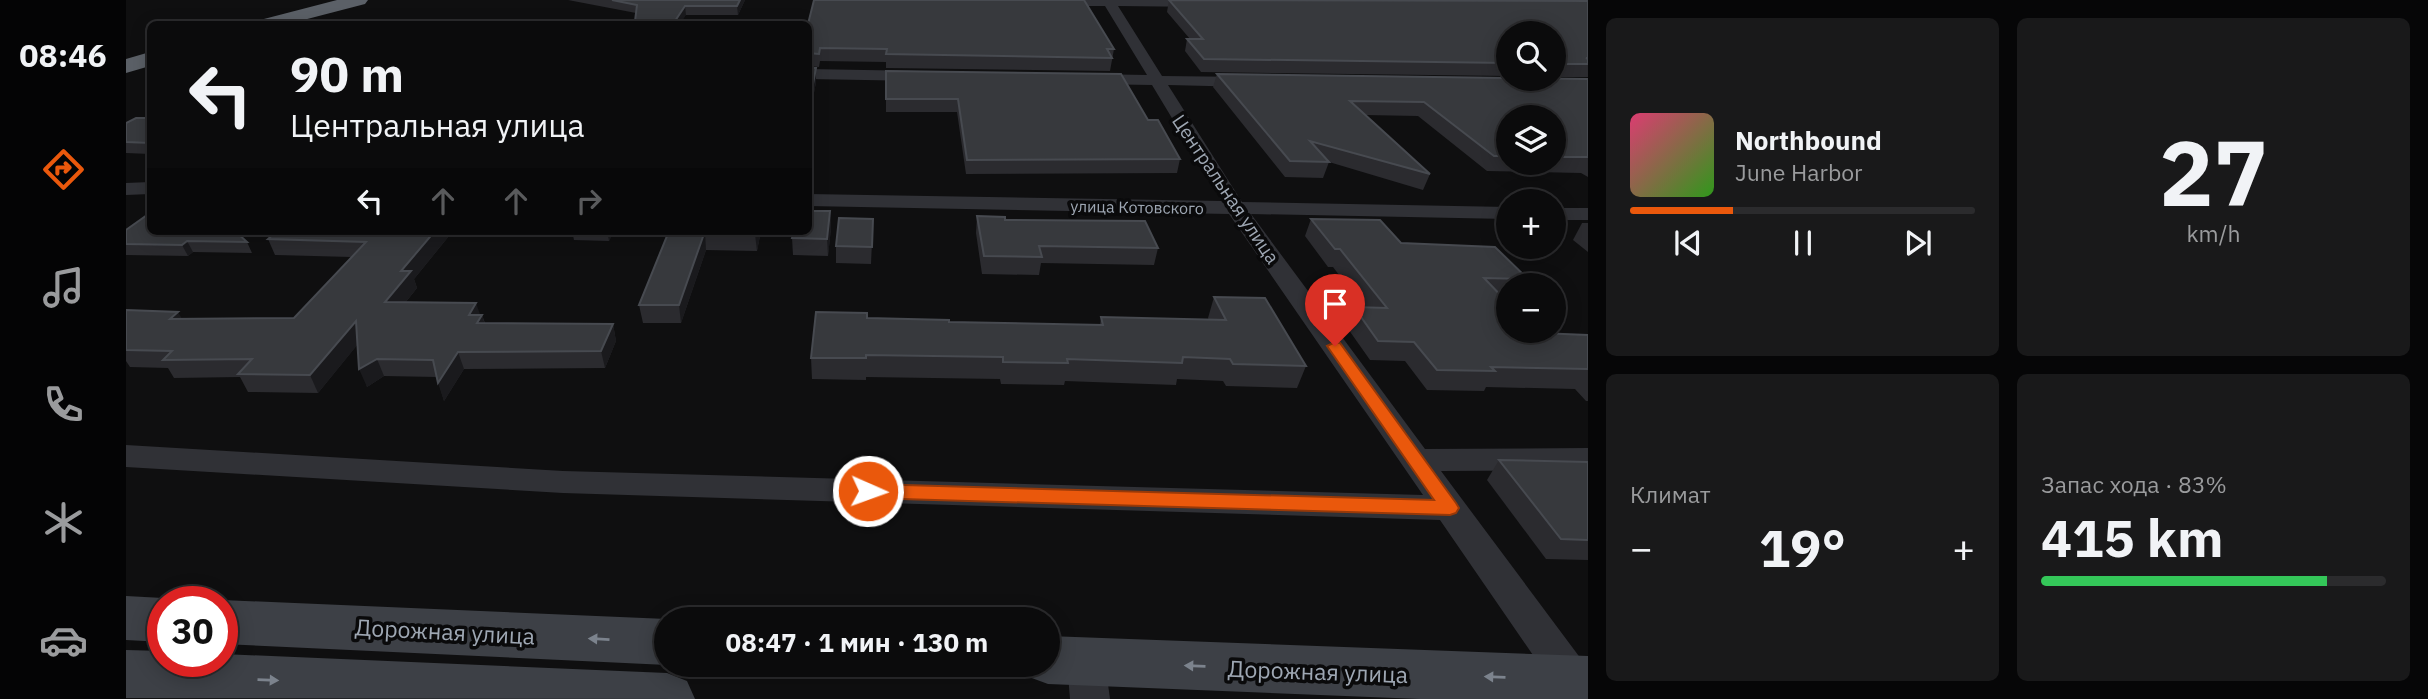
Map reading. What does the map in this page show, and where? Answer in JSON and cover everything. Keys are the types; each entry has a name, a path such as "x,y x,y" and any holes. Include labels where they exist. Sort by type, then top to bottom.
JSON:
{"highway":[{"path":"278,21 359,0"},
{"path":"291,21 370,0"},
{"path":"126,64 147,59"}],"main road":[{"path":"126,618 147,619"},
{"name":"Дорожная улица","path":"238,623 654,641"},
{"path":"126,674 667,699"},
{"name":"Дорожная улица","path":"1075,674 1580,681"}],"street":[{"name":"Центральная улица","path":"1108,1 1237,210 1450,508 1580,681"},
{"path":"1042,2 1219,4"},
{"path":"812,74 933,77"},
{"path":"1072,79 1267,82"},
{"path":"126,189 147,188"},
{"name":"улица Котовского","path":"812,200 1496,213"},
{"path":"1566,214 1588,214"},
{"path":"126,456 563,482 1450,508"},
{"path":"1416,460 1588,459"}],"building":[{"path":"612,0 740,0 737,6 685,6 675,21 635,21 637,5"},
{"path":"814,0 1084,0 1114,49 1107,49 1112,58 886,54 887,49 820,48 819,54 812,53 812,21 809,21"},
{"path":"1169,0 1588,1 1588,64 1566,64 1566,21 1496,21 1496,63 1204,59 1187,39 1203,39"},
{"path":"812,68 816,68 813,84"},
{"path":"886,71 1121,74 1148,120 1158,120 1180,159 967,160 958,99 886,99"},
{"path":"1217,74 1496,78 1496,91 1566,91 1566,79 1588,79 1588,157 1566,157 1566,105 1496,105 1494,156 1424,102 1350,101 1430,174 1310,141 1329,162 1290,161"},
{"path":"136,118 147,118 147,143 126,142 126,123"},
{"path":"812,211 830,211 827,239 792,238 793,235 812,235"},
{"path":"147,215 147,235 239,235 247,242 126,244 126,230"},
{"path":"977,216 1005,217 1005,220 1145,221 1158,248 1039,246 1042,257 984,256"},
{"path":"839,218 873,219 872,247 836,246"},
{"path":"1311,219 1380,220 1401,243 1495,247 1496,259 1507,259 1522,273 1496,273 1496,278 1484,278 1496,290 1496,343 1566,343 1566,334 1588,335 1588,369 1491,367 1495,371 1437,370 1414,342 1378,341 1354,307 1387,308 1340,249 1335,249"},
{"path":"272,235 432,235 401,271 411,271 385,302 476,303 469,315 482,315 477,323 613,324 601,351 458,352 438,383 433,360 377,359 359,369 356,321 310,375 238,374 252,359 163,360 172,351 126,350 126,310 178,312 170,319 294,318 366,242 268,239"},
{"path":"667,235 704,235 679,305 639,305"},
{"path":"1214,297 1265,298 1306,366 1233,364 1230,359 1183,357 1182,363 1067,359 1068,363 1003,362 1003,357 866,355 866,358 811,358 816,312 867,313 867,318 949,322 1103,325 1101,317 1226,320"},
{"path":"1499,460 1588,462 1588,540 1561,539"}],"route":[{"path":"868,491 1450,508 1335,346"}]}
